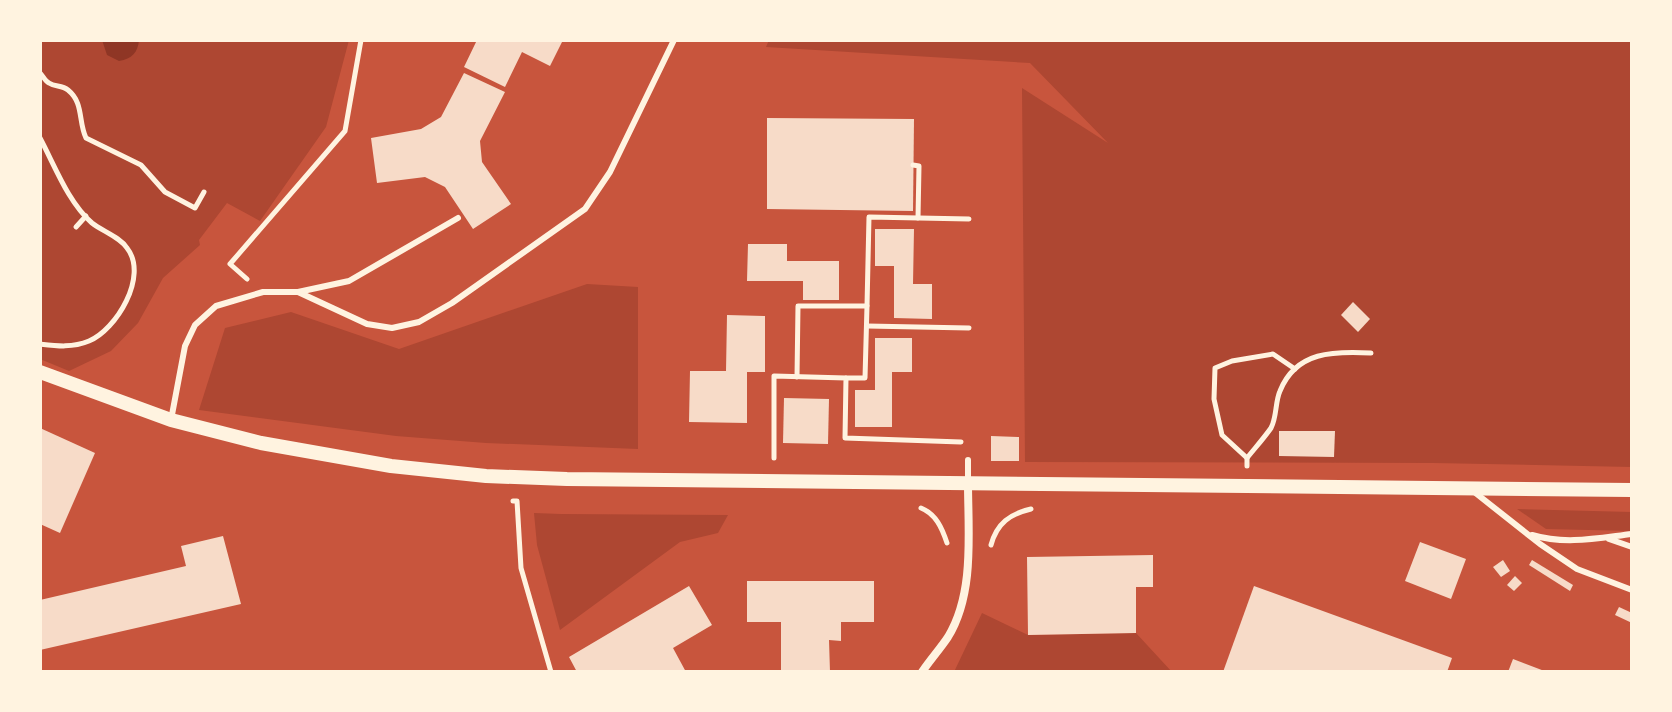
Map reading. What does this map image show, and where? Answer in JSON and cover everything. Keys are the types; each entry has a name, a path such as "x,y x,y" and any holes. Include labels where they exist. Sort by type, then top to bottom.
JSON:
{"street":[{"path":"40,372 171,420 226,436 391,466 486,476 1632,490"},
{"path":"922,672 949,636 961,607 966,576 968,482"}],"lane":[{"path":"298,292 367,324 392,328 419,322 452,303 585,209 610,172 674,40"},
{"path":"171,420 185,346 195,325 216,306 263,292 298,292 349,281 458,218"},
{"path":"968,460 968,482"},
{"path":"1469,488 1577,569 1632,590"},
{"path":"1529,534 1572,542 1632,534"},
{"path":"1606,537 1632,547"}],"path":[{"path":"263,292 230,264 345,131 361,40"},
{"path":"40,73 49,83 66,88 78,101 82,112 81,128 86,138 141,165 165,192 195,208 204,192"},
{"path":"40,138 75,204 128,248 134,266 131,288 122,310 110,327 90,341 66,347 40,344"},
{"path":"913,165 919,166 918,218"},
{"path":"76,227 86,216"},
{"path":"774,454 774,376 865,378 869,217 969,219"},
{"path":"797,377 798,306 867,306"},
{"path":"867,326 969,328"},
{"path":"1295,369 1273,354 1232,361 1215,368 1214,399 1222,435 1247,458 1272,425 1279,392 1287,377 1295,369 1305,359 1337,351 1371,353"},
{"path":"846,378 845,438 968,442"},
{"path":"517,501 521,568 551,672"},
{"path":"1000,524 1015,513 1039,507"},
{"path":"941,527 951,554"}],"shaded area":[{"path":"40,40 349,40 326,127 260,221 227,203 199,240 200,245 163,278 138,323 111,351 69,371 40,359"},
{"path":"102,40 139,40 134,54 119,61 107,55"},
{"path":"769,40 1632,40 1632,467 1025,462 1022,88 1108,143 1030,63 766,47"},
{"path":"587,284 638,287 638,449 396,436 199,410 225,328 291,312 399,349"},
{"path":"1517,509 1632,512 1632,531 1546,529"},
{"path":"534,513 728,515 718,533 680,542 560,630 537,545"},
{"path":"982,613 1028,635 1136,633 1172,672 954,672"}],"building":[{"path":"477,40 563,40 550,66 522,52 505,87 464,67"},
{"path":"464,73 505,92 480,141 482,162 511,204 473,229 445,187 425,177 377,183 371,138 421,129 441,117"},
{"path":"767,118 914,119 913,211 767,209"},
{"path":"875,229 914,229 913,284 932,284 932,319 894,318 894,266 875,266"},
{"path":"748,244 787,244 787,261 839,261 839,300 803,300 803,281 747,281"},
{"path":"1353,302 1370,319 1358,332 1341,315"},
{"path":"727,315 765,316 765,372 747,372 747,423 689,422 690,371 726,371"},
{"path":"875,338 912,338 912,372 892,372 892,427 855,427 855,390 875,390"},
{"path":"784,398 829,399 828,444 783,443"},
{"path":"40,428 95,453 60,533 40,524"},
{"path":"1279,431 1335,431 1334,457 1279,456"},
{"path":"991,436 1019,437 1019,461 991,461"},
{"path":"223,536 241,604 40,650 40,600 186,566 181,546"},
{"path":"1420,542 1466,559 1451,599 1405,581"},
{"path":"1153,555 1153,587 1136,587 1136,633 1028,635 1027,557"},
{"path":"1503,560 1510,571 1501,577 1493,567"},
{"path":"1532,560 1573,585 1570,591 1529,565"},
{"path":"1515,576 1522,583 1514,591 1507,585"},
{"path":"747,581 874,581 874,622 841,622 841,641 829,640 830,672 781,672 781,622 747,622"},
{"path":"689,586 712,625 673,648 686,672 577,672 569,657"},
{"path":"1254,586 1452,658 1447,672 1223,672"},
{"path":"1619,607 1632,613 1632,623 1615,615"},
{"path":"1513,659 1547,672 1508,672"}]}
